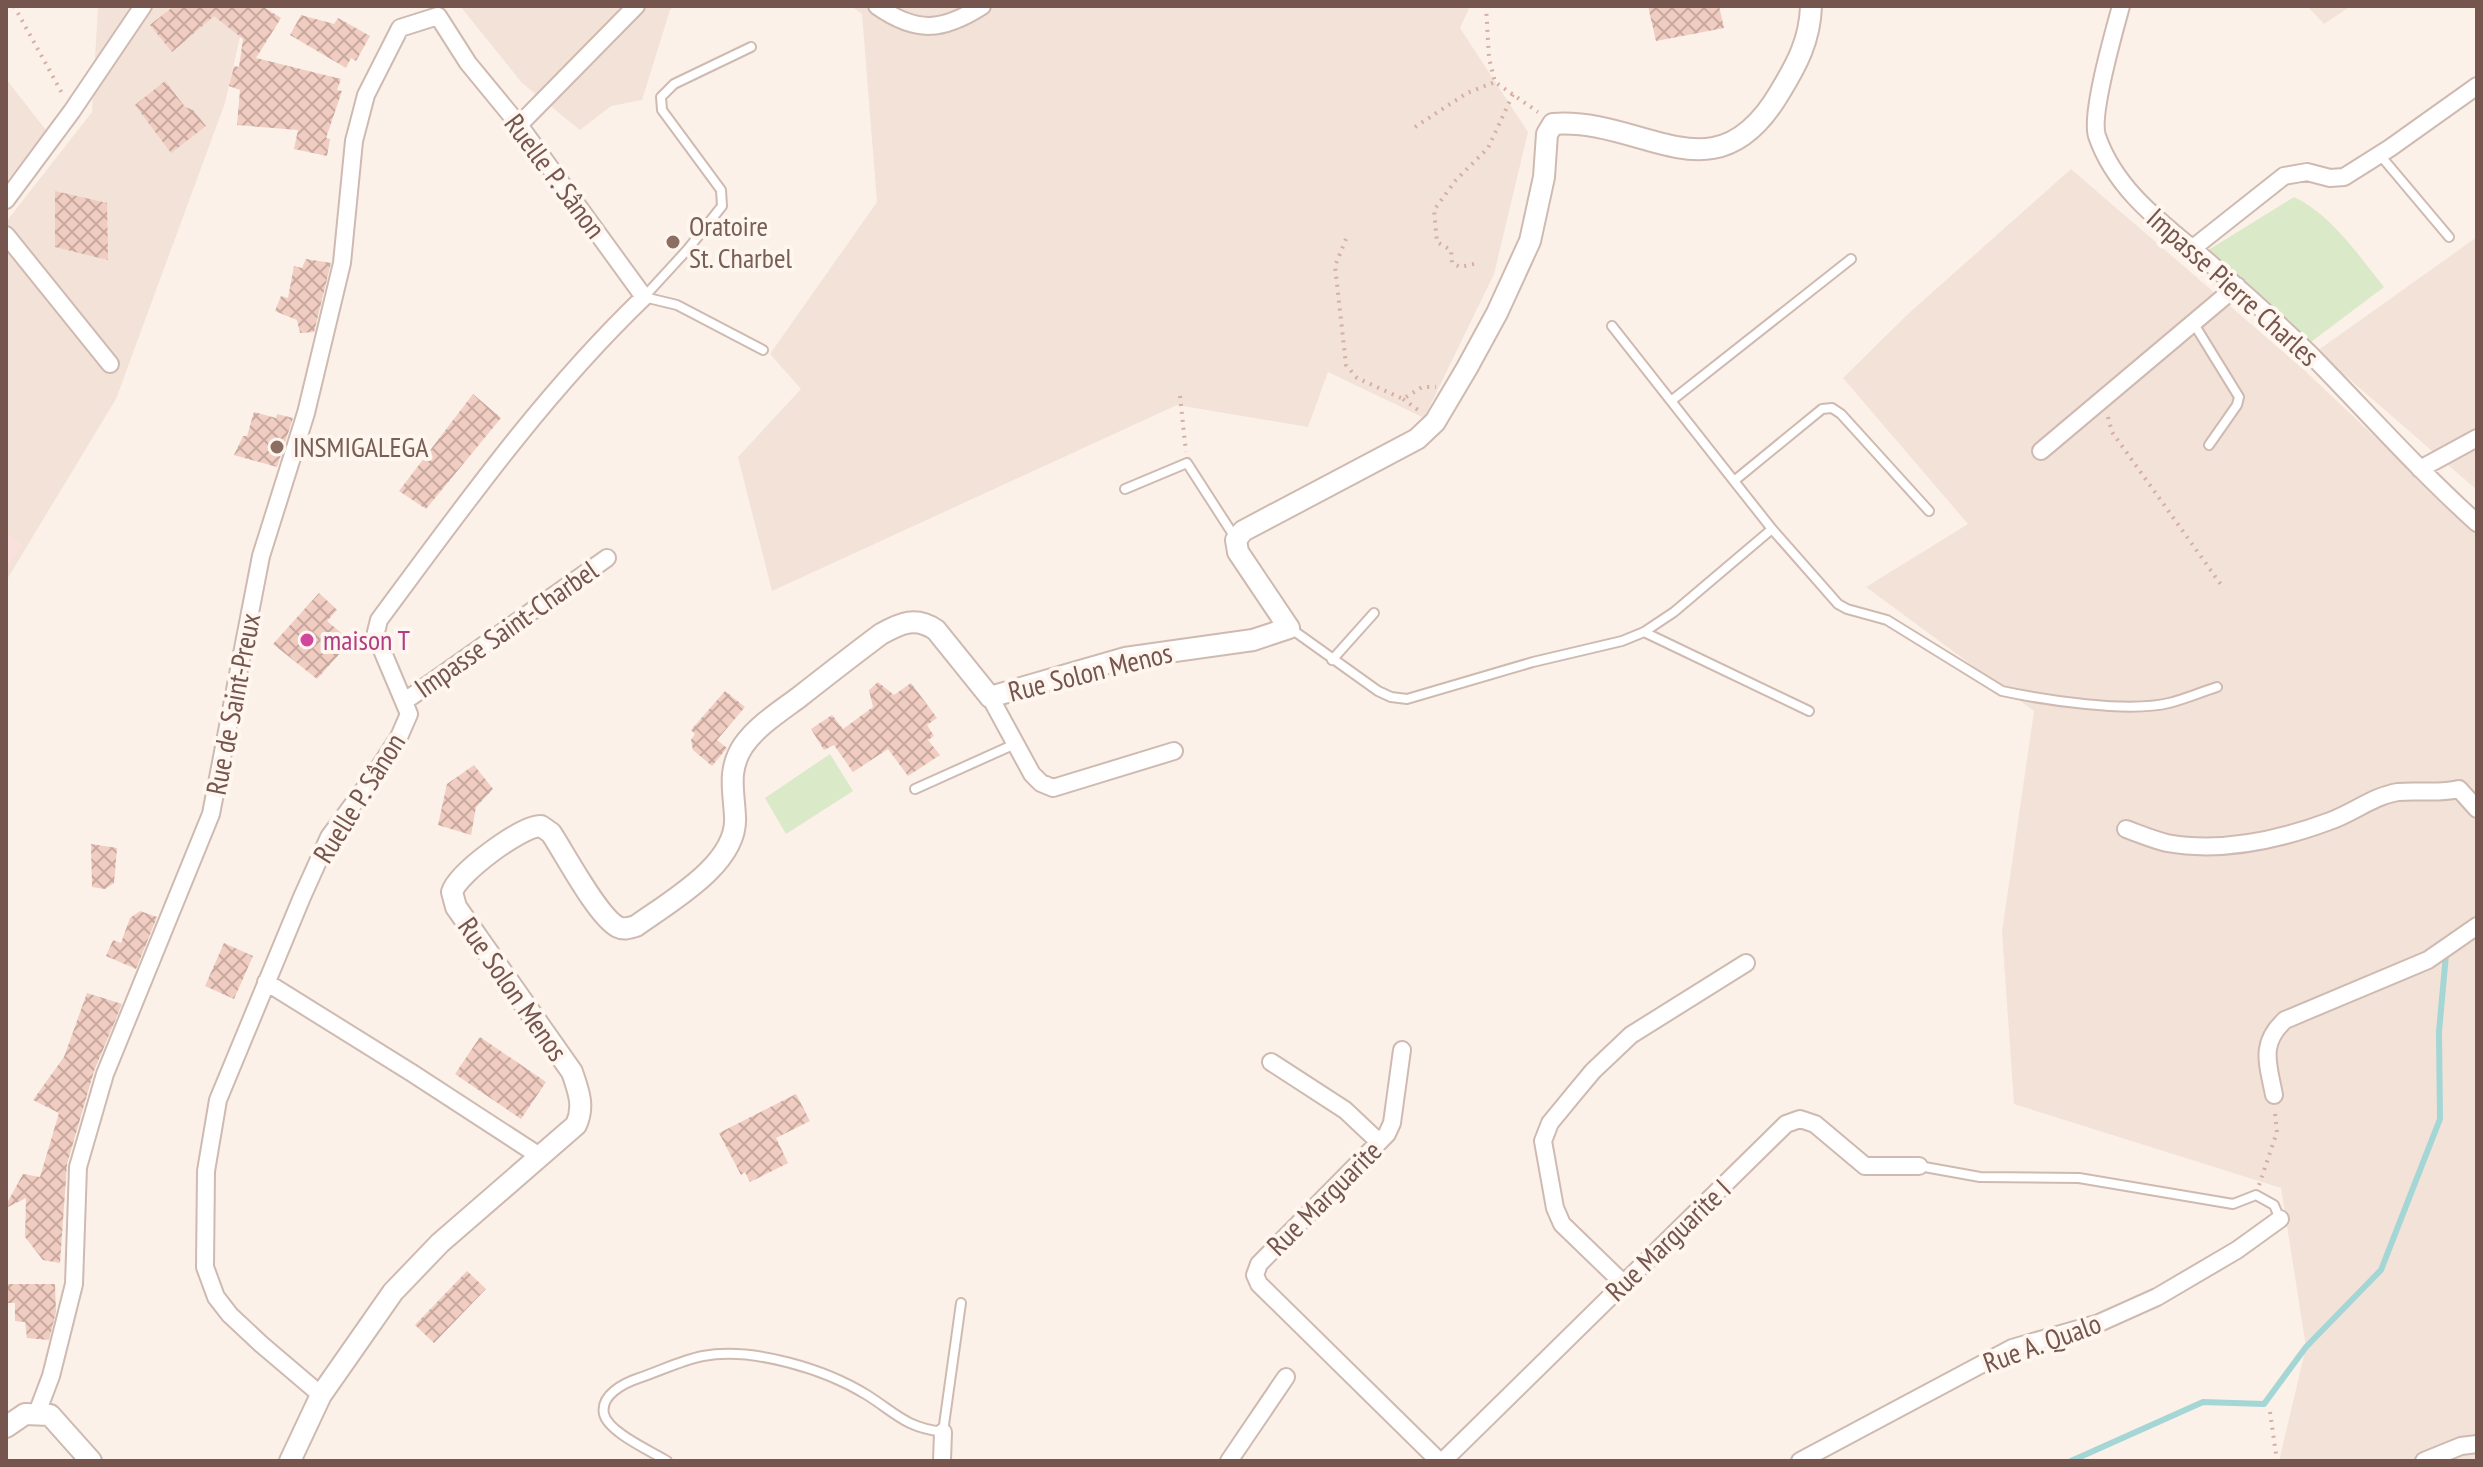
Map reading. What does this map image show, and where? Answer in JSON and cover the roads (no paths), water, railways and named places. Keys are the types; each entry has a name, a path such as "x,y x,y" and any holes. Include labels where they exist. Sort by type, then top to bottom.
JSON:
{"street":[{"path":"6,200 72,111 143,6"},
{"path":"519,125 636,6"},
{"path":"877,6 891,16 927,26 946,26 982,6"},
{"path":"1289,628 1238,552 1236,540 1243,531 1417,439 1435,422 1497,313 1530,241 1544,177 1547,134 1553,124 1618,130 1688,150 1715,148 1743,138 1774,103 1800,59 1810,28 1811,6"},
{"name":"Impasse Pierre Charles","path":"2121,6 2099,99 2096,133 2129,193 2311,355 2420,469 2477,523"},
{"name":"Ruelle P. Sânon","path":"321,1395 230,1315 216,1297 205,1267 206,1171 218,1100 329,837 373,777 399,737 409,714 379,643 376,632 379,620 523,428 605,334 644,297 519,125 468,63 441,11"},
{"name":"Rue de Saint-Preux","path":"37,1413 51,1376 74,1284 78,1167 105,1074 211,814 261,556 306,413 342,263 354,141 366,95 400,28 441,11"},
{"path":"2193,248 2284,176 2307,172 2330,178 2344,177 2477,86"},
{"path":"6,235 110,364"},
{"path":"2041,451 2237,286"},
{"path":"2420,469 2477,438"},
{"name":"Impasse Saint-Charbel","path":"405,701 607,558"},
{"name":"Rue Solon Menos","path":"290,1461 321,1395 393,1292 440,1243 576,1125 581,1114 580,1095 572,1072 456,907 452,892 461,876 526,828 541,826 551,833 603,913 616,926 626,929 636,926 702,877 731,845 736,821 731,786 743,746 768,721 881,634 899,625 914,621 928,624 936,630 990,697 1125,658 1253,640 1289,628"},
{"path":"990,697 1032,774 1041,783 1053,788 1174,751"},
{"path":"2126,829 2167,843 2220,846 2268,841 2333,820 2398,792 2449,792 2459,789 2477,809"},
{"path":"2274,1095 2266,1054 2272,1032 2285,1020 2428,960 2477,926"},
{"path":"1624,1284 1562,1224 1555,1208 1543,1141 1550,1123 1593,1071 1631,1035 1746,963"},
{"path":"266,982 541,1157"},
{"name":"Rue Marguarite","path":"1402,1050 1392,1123 1379,1142 1259,1264 1255,1275 1259,1284 1441,1461"},
{"path":"1271,1062 1345,1110 1379,1142"},
{"name":"Rue Marguarite I","path":"1441,1461 1786,1124 1800,1119 1815,1124 1865,1166 1919,1166"},
{"name":"Rue A. Qualo","path":"1800,1461 2012,1348 2099,1323 2157,1297 2237,1250 2280,1219"},
{"path":"1229,1461 1286,1377"},
{"path":"6,1427 25,1414 50,1415 91,1461"},
{"path":"942,1461 943,1432"},
{"path":"2424,1461 2461,1446 2477,1444"}],"lane":[{"path":"751,47 674,84 661,97 662,110 721,190 722,206 644,297 677,305 763,350"},
{"path":"2380,155 2449,237"},
{"path":"1671,401 1851,259"},
{"path":"2194,324 2239,397 2237,405 2209,445"},
{"path":"1612,326 1772,529 1838,604 1887,620 2002,691 2144,707 2170,703 2217,687"},
{"path":"1734,481 1822,409 1832,408 1841,414 1929,511"},
{"path":"1125,489 1187,463 1236,540"},
{"path":"1289,628 1378,691 1407,699 1533,662 1622,641 1644,632 1674,612 1772,529"},
{"path":"1332,660 1374,613"},
{"path":"1644,632 1809,711"},
{"path":"915,789 1016,744"},
{"path":"1919,1166 1980,1177 2079,1178 2233,1204 2256,1195 2274,1205 2280,1219"},
{"path":"667,1461 615,1430 607,1422 603,1411 606,1401 629,1381 702,1356 733,1353 767,1358 827,1374 867,1395 904,1422 943,1432 961,1303"}],"waterway":[{"path":"2071,1461 2203,1402 2264,1404 2306,1347 2381,1270 2440,1119 2439,1032 2446,954"}],"place":[{"name":"Oratoire St. Charbel","path":"673,242"},
{"name":"INSMIGALEGA","path":"277,447"},
{"name":"maison T","path":"307,640"}]}
